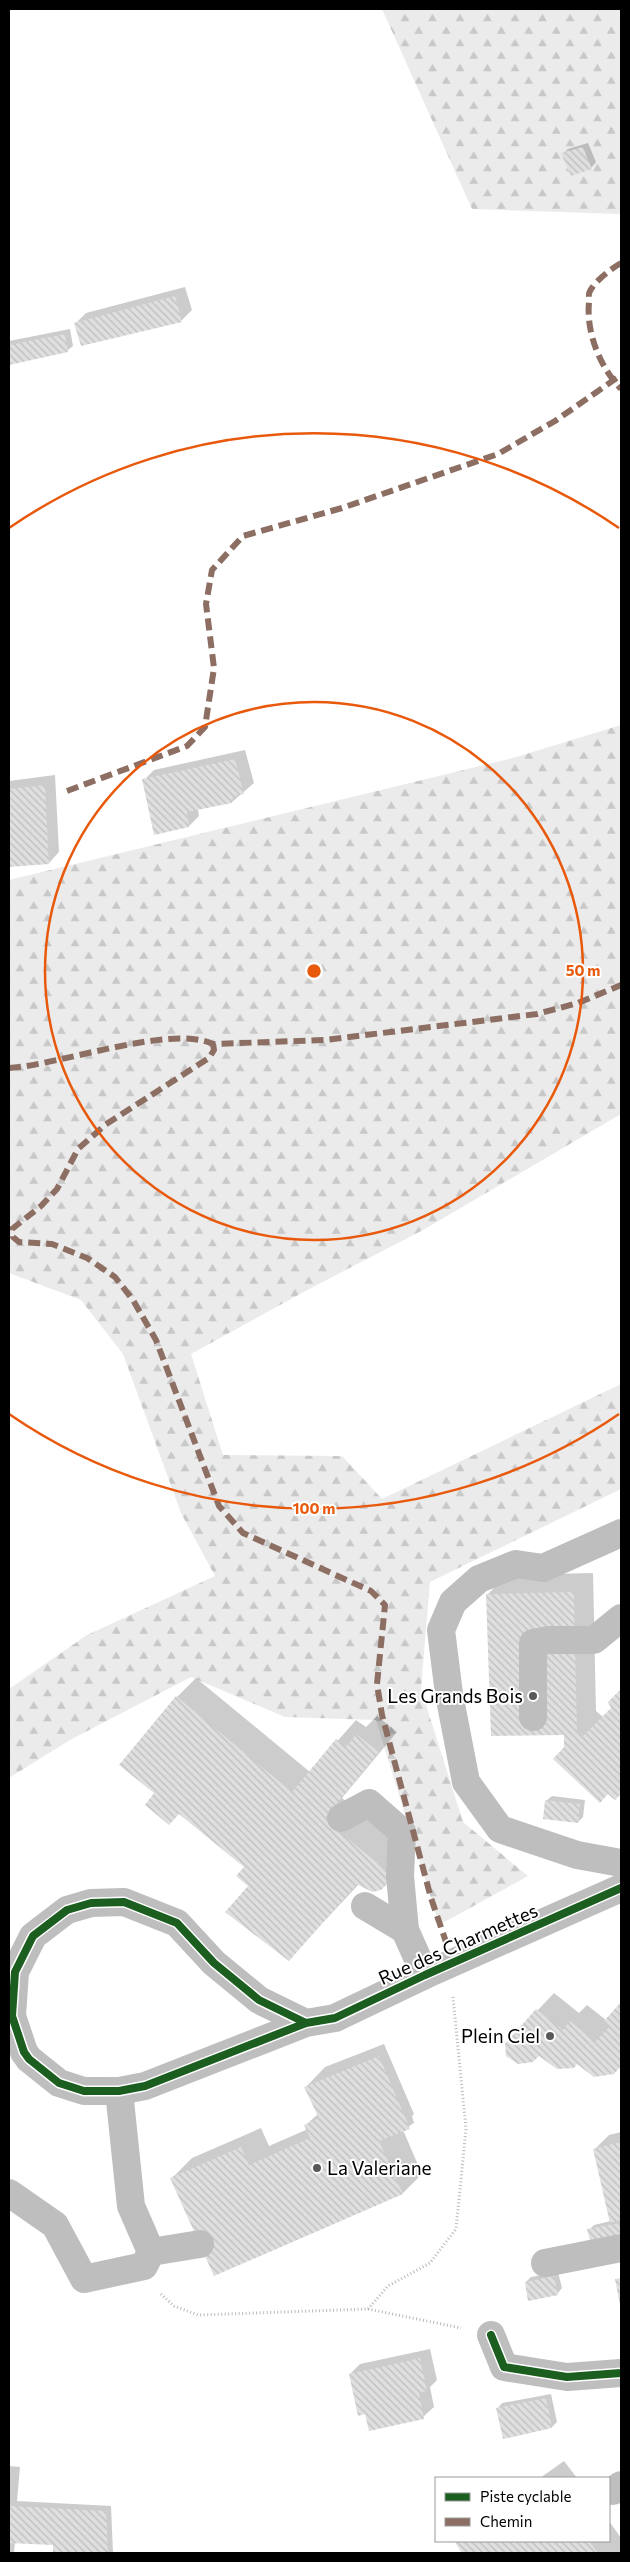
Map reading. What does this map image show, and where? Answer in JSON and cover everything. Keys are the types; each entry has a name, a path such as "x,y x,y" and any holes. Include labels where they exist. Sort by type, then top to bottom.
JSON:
{"street":[{"path":"621,1533 543,1568 516,1564 479,1578 453,1602 440,1630 449,1694 466,1782 500,1830 578,1855 621,1863"},
{"path":"533,1717 533,1643 549,1640 594,1640 621,1618"},
{"path":"341,1818 369,1803 402,1832 400,1876 405,1930 425,1975"},
{"name":"Rue des Charmettes","path":"19,2063 59,2083 84,2091 119,2091 145,2086 306,2023 335,2018 425,1975 621,1888"},
{"path":"19,2063 24,2052 12,2016 15,1972 33,1936 67,1910 91,1903 124,1902 177,1923 214,1963 259,2000 306,2023"},
{"path":"365,1906 405,1930"},
{"path":"119,2091 131,2206 148,2259"},
{"path":"9,2193 55,2225 84,2279 200,2244"},
{"path":"545,2262 621,2248"},
{"path":"491,2335 504,2367 567,2376 621,2373"}],"path":[{"path":"368,2309 388,2286 430,2263 456,2229 466,2129 452,1994"},
{"path":"148,2259 155,2288 174,2306 198,2315 368,2309 491,2335"}],"green space":[{"path":"382,9 621,9 621,214 472,209"},
{"path":"621,725 621,1114 423,1230 311,1288 191,1354 223,1455 342,1456 382,1499 621,1384 621,1489 430,1582 421,1689 463,1822 528,1876 439,1925 376,1720 285,1717 191,1677 70,1740 9,1778 9,1689 87,1635 215,1576 181,1513 123,1354 81,1300 9,1273 9,880 513,758"}],"building":[{"path":"583,147 592,169 571,176 561,153"},
{"path":"175,296 182,322 81,346 74,323"},
{"path":"65,334 68,352 9,365 9,345"},
{"path":"235,759 244,794 233,796 232,803 187,812 189,827 154,835 142,779"},
{"path":"45,785 49,864 9,867 9,789"},
{"name":"Les Grands Bois","path":"574,1592 577,1731 583,1736 611,1708 608,1702 621,1689 621,1794 615,1800 608,1794 600,1803 553,1759 564,1747 564,1735 491,1736 486,1594"},
{"path":"176,1696 292,1792 336,1739 346,1747 356,1734 379,1752 324,1819 387,1871 387,1884 381,1890 372,1892 357,1884 289,1961 225,1912 248,1886 236,1876 244,1867 179,1814 169,1825 145,1805 154,1793 119,1765"},
{"path":"545,1800 580,1804 578,1823 543,1819"},
{"name":"Plein Ciel","path":"621,2002 621,2066 614,2074 594,2077 577,2064 574,2068 557,2069 539,2056 533,2062 518,2064 506,2056 505,2044 536,2009 563,2030 570,2021 595,2042 609,2027 604,2021"},
{"name":"La Valeriane","path":"379,2056 410,2129 379,2141 403,2194 214,2276 170,2178 241,2147 249,2165 310,2138 304,2125 319,2118 304,2087"},
{"path":"621,2142 621,2220 610,2223 593,2149"},
{"path":"619,2223 621,2240 592,2247 587,2229"},
{"path":"554,2276 558,2295 528,2301 525,2282"},
{"path":"621,2278 621,2305 620,2305 615,2279"},
{"path":"420,2358 427,2391 419,2393 424,2419 369,2431 365,2414 358,2416 349,2374"},
{"path":"546,2398 552,2428 503,2439 496,2408"},
{"path":"9,2506 106,2511 108,2553 53,2553 53,2545 9,2543"},
{"path":"455,2542 590,2542 598,2553 462,2553"}],"marked path":[{"path":"621,263 600,279 589,295 590,326 596,349 613,380 621,389"},
{"path":"67,791 187,746 205,727 214,668 206,604 212,570 243,536 342,508 498,454 555,421 621,375"},
{"path":"9,1068 114,1047 170,1039 194,1039 213,1044 325,1040 537,1014 578,1003 621,985"},
{"path":"213,1044 214,1050 209,1058 105,1125 78,1149 57,1189 41,1206 12,1229 13,1237 19,1242 52,1244 87,1258 115,1277 133,1300 156,1340 219,1506 243,1533 371,1591 385,1605 377,1684 382,1715 431,1898 446,1942"}],"cycle path":[{"path":"306,2023 259,2000 214,1963 177,1923 124,1902 91,1903 67,1910 33,1936 15,1972 12,2016 24,2052 29,2059 59,2083 84,2091 119,2091 145,2086 306,2023 335,2018 425,1975 621,1888"},
{"path":"491,2335 504,2367 567,2377 621,2373"}],"place":[{"name":"Les Grands Bois","path":"533,1696"},
{"name":"Plein Ciel","path":"550,2036"},
{"name":"La Valeriane","path":"317,2168"}]}
